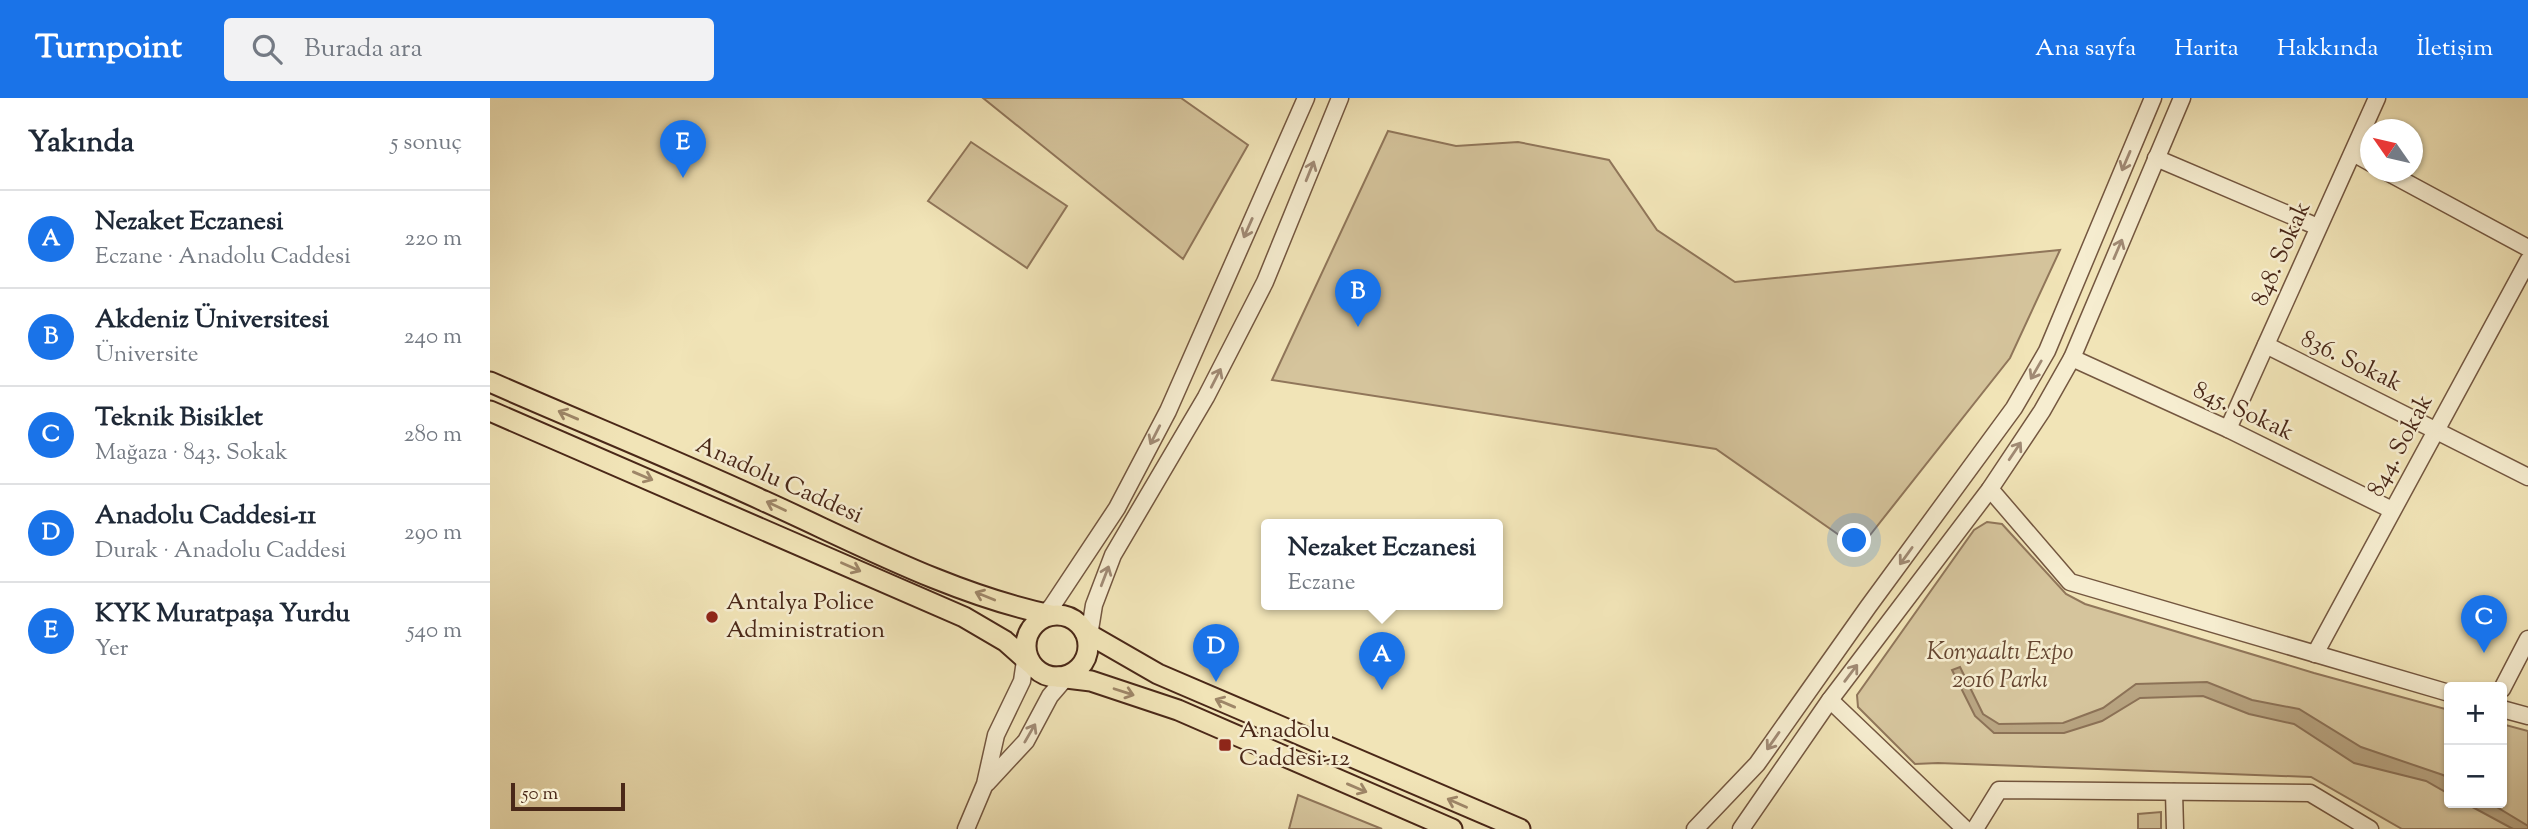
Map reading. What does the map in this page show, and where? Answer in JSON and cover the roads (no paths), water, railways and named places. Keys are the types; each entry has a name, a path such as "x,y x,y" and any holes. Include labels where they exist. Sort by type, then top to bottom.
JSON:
{"main road":[{"name":"Anadolu Caddesi","path":"490,382 715,478 909,567 996,601 1046,616"},
{"name":"Anadolu Caddesi","path":"490,411 964,617 1005,641 1028,659"},
{"path":"1452,829 1178,710 1091,681 1038,671 1028,659 1028,634 1033,625 1046,616 1070,618 1079,624 1087,636 1158,674 1520,829"},
{"path":"1063,676 1077,670 1083,662 1087,636"}],"street":[{"path":"1046,616 1118,508 1161,423 1306,98"},
{"path":"1087,636 1094,605 1113,555 1206,397 1265,282 1340,98"},
{"path":"1695,829 1757,764 2014,408 2047,351 2153,98"},
{"path":"1741,829 1830,700 1990,489 2042,411 2072,358 2182,98"},
{"name":"848. Sokak","path":"2228,429 2378,98"},
{"path":"2353,153 2360,157"},
{"path":"2156,158 2318,227"},
{"path":"2406,182 2528,248"},
{"name":"844. Sokak","path":"2315,654 2528,261"},
{"name":"836. Sokak","path":"2266,345 2528,477"},
{"name":"845. Sokak","path":"2072,358 2228,429 2392,510"},
{"path":"1990,489 2070,582 2444,693"},
{"path":"2506,682 2528,639"},
{"path":"966,829 985,784 996,735 1022,681 1028,659"},
{"path":"985,784 1026,741 1063,676"},
{"path":"1830,700 1965,829"},
{"path":"2507,710 2528,716"},
{"path":"1975,829 1999,790 2310,793 2370,829"},
{"path":"2174,792 2175,829"}],"place":[{"name":"KYK Muratpaşa Yurdu","path":"683,178"},
{"name":"Akdeniz Üniversitesi","path":"1358,327"},
{"name":"Antalya Police Administration","path":"712,617"},
{"name":"Teknik Bisiklet","path":"2484,653"},
{"name":"Anadolu Caddesi-11","path":"1216,682"},
{"name":"Nezaket Eczanesi","path":"1382,690"},
{"name":"Anadolu Caddesi-12","path":"1225,745"}],"park label":[{"name":"Konyaaltı Expo 2016 Parkı","path":"2000,667"}]}
